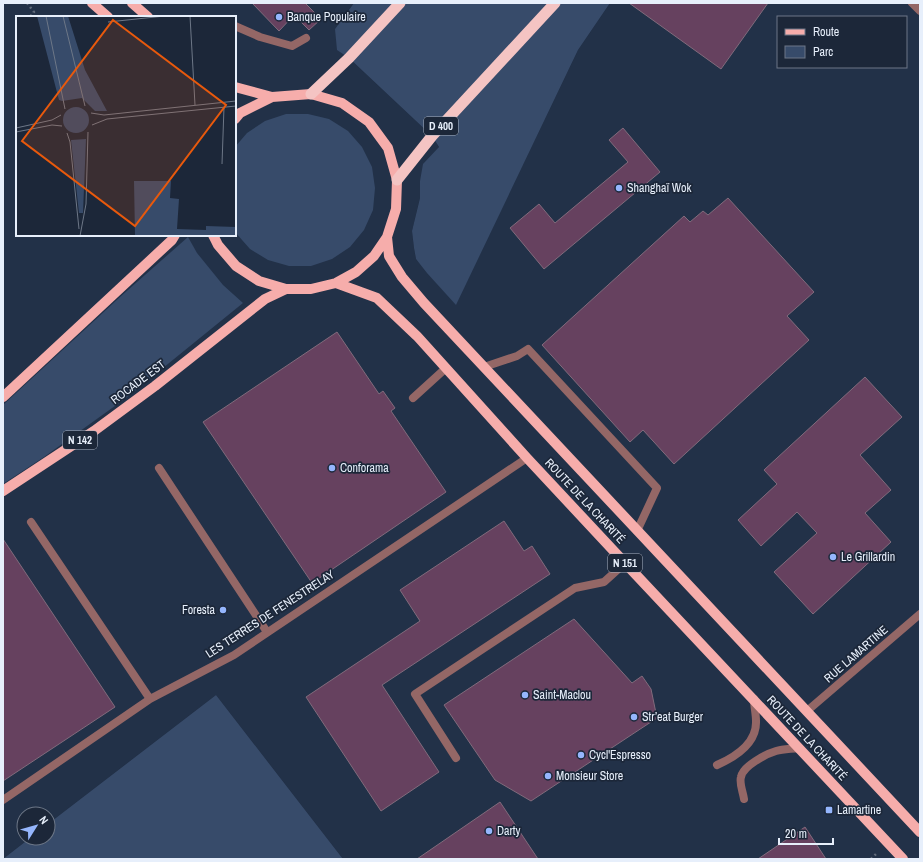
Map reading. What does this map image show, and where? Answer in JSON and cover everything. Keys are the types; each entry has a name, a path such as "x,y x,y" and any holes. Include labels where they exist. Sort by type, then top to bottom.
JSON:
{"highway":[{"path":"311,94 348,58 400,3"},
{"name":"D 400","path":"397,180 432,136 555,3"}],"main road":[{"path":"92,3 107,16"},
{"path":"134,4 147,16"},
{"path":"214,236 218,245 236,266 259,281 286,289 311,289 336,283 356,272 374,256 387,237 396,210 397,180 388,148 369,122 342,103 311,94 272,97 236,87"},
{"path":"236,118 240,113 272,97"},
{"path":"3,396 175,236"},
{"name":"ROUTE DE LA CHARITÉ","path":"387,237 389,256 402,277 424,304 920,832"},
{"name":"ROUTE DE LA CHARITÉ","path":"336,283 377,298 417,336 624,563 754,699 903,859"},
{"name":"ROCADE EST","path":"3,492 94,431 155,386 265,299 286,289"}],"street":[{"path":"912,3 920,11"},
{"path":"236,26 260,37 292,46 306,38"},
{"path":"484,368 517,356 528,349 658,488 637,531"},
{"path":"413,398 446,368"},
{"name":"LES TERRES DE FENESTRELAY","path":"3,800 150,699 234,655 527,458"},
{"path":"160,468 268,632"},
{"path":"31,522 150,699"},
{"path":"456,758 415,694 576,588 604,582 624,563"},
{"name":"RUE LAMARTINE","path":"807,711 920,614"},
{"path":"717,765 735,756 750,742 755,733 756,722 754,699"},
{"path":"744,799 740,776 745,769 755,761 775,751 798,748"}],"path":[{"path":"27,3 34,12 31,16"},
{"path":"871,859 881,848"}],"shaded area":[{"path":"3,3 354,3 335,29 349,58 432,136 439,147 420,181 420,198 412,231 416,259 456,304 578,50 610,3 920,3 920,859 343,859 216,695 56,818 56,806 16,806 16,846 20,846 3,859"}],"green space":[{"path":"354,3 610,3 578,50 456,305 416,259 412,231 420,198 420,181 423,164 439,147 432,136 349,58 337,50 335,29"},
{"path":"286,114 308,114 329,119 348,131 362,147 372,167 375,188 373,210 364,230 350,247 332,259 311,266 289,266 268,260 250,249 236,233 236,146 247,133 265,121"},
{"path":"188,237 197,253 223,285 243,303 126,398 44,457 3,484 3,405 120,297"},
{"path":"216,695 343,859 3,859 20,846 56,846 56,818"}],"building":[{"name":"Banque Populaire","path":"252,3 307,3 306,4 321,19 309,30 294,15 279,31"},
{"path":"629,3 768,3 721,69"},
{"name":"Shanghaï Wok","path":"623,128 660,172 544,269 510,228 539,204 555,223 628,162 609,140"},
{"path":"728,198 814,292 787,316 809,340 674,464 643,430 630,442 542,345 684,216 690,222 703,211 708,215"},
{"name":"Conforama","path":"337,332 379,394 383,391 395,408 391,411 446,492 312,583 203,422"},
{"path":"865,377 902,417 860,455 891,490 865,513 891,542 813,614 774,572 817,533 797,512 761,546 738,520 777,484 764,470"},
{"path":"504,521 524,551 532,546 550,574 382,685 439,772 381,811 306,697 420,621 400,590"},
{"path":"3,539 115,707 3,781"},
{"path":"574,619 632,683 642,676 651,689 657,718 531,801 495,780 444,705"},
{"name":"Darty","path":"500,802 538,859 417,859"},
{"path":"805,827 826,859 758,859"}],"place":[{"name":"Banque Populaire","path":"279,17"},
{"name":"Shanghaï Wok","path":"619,188"},
{"name":"Conforama","path":"332,468"},
{"name":"Le Grillardin","path":"833,557"},
{"name":"Foresta","path":"223,610"},
{"name":"Saint-Maclou","path":"525,695"},
{"name":"Str’eat Burger","path":"634,717"},
{"name":"Cycl'Espresso","path":"581,755"},
{"name":"Monsieur Store","path":"548,776"},
{"name":"Lamartine","path":"829,810"},
{"name":"Darty","path":"489,831"}]}
